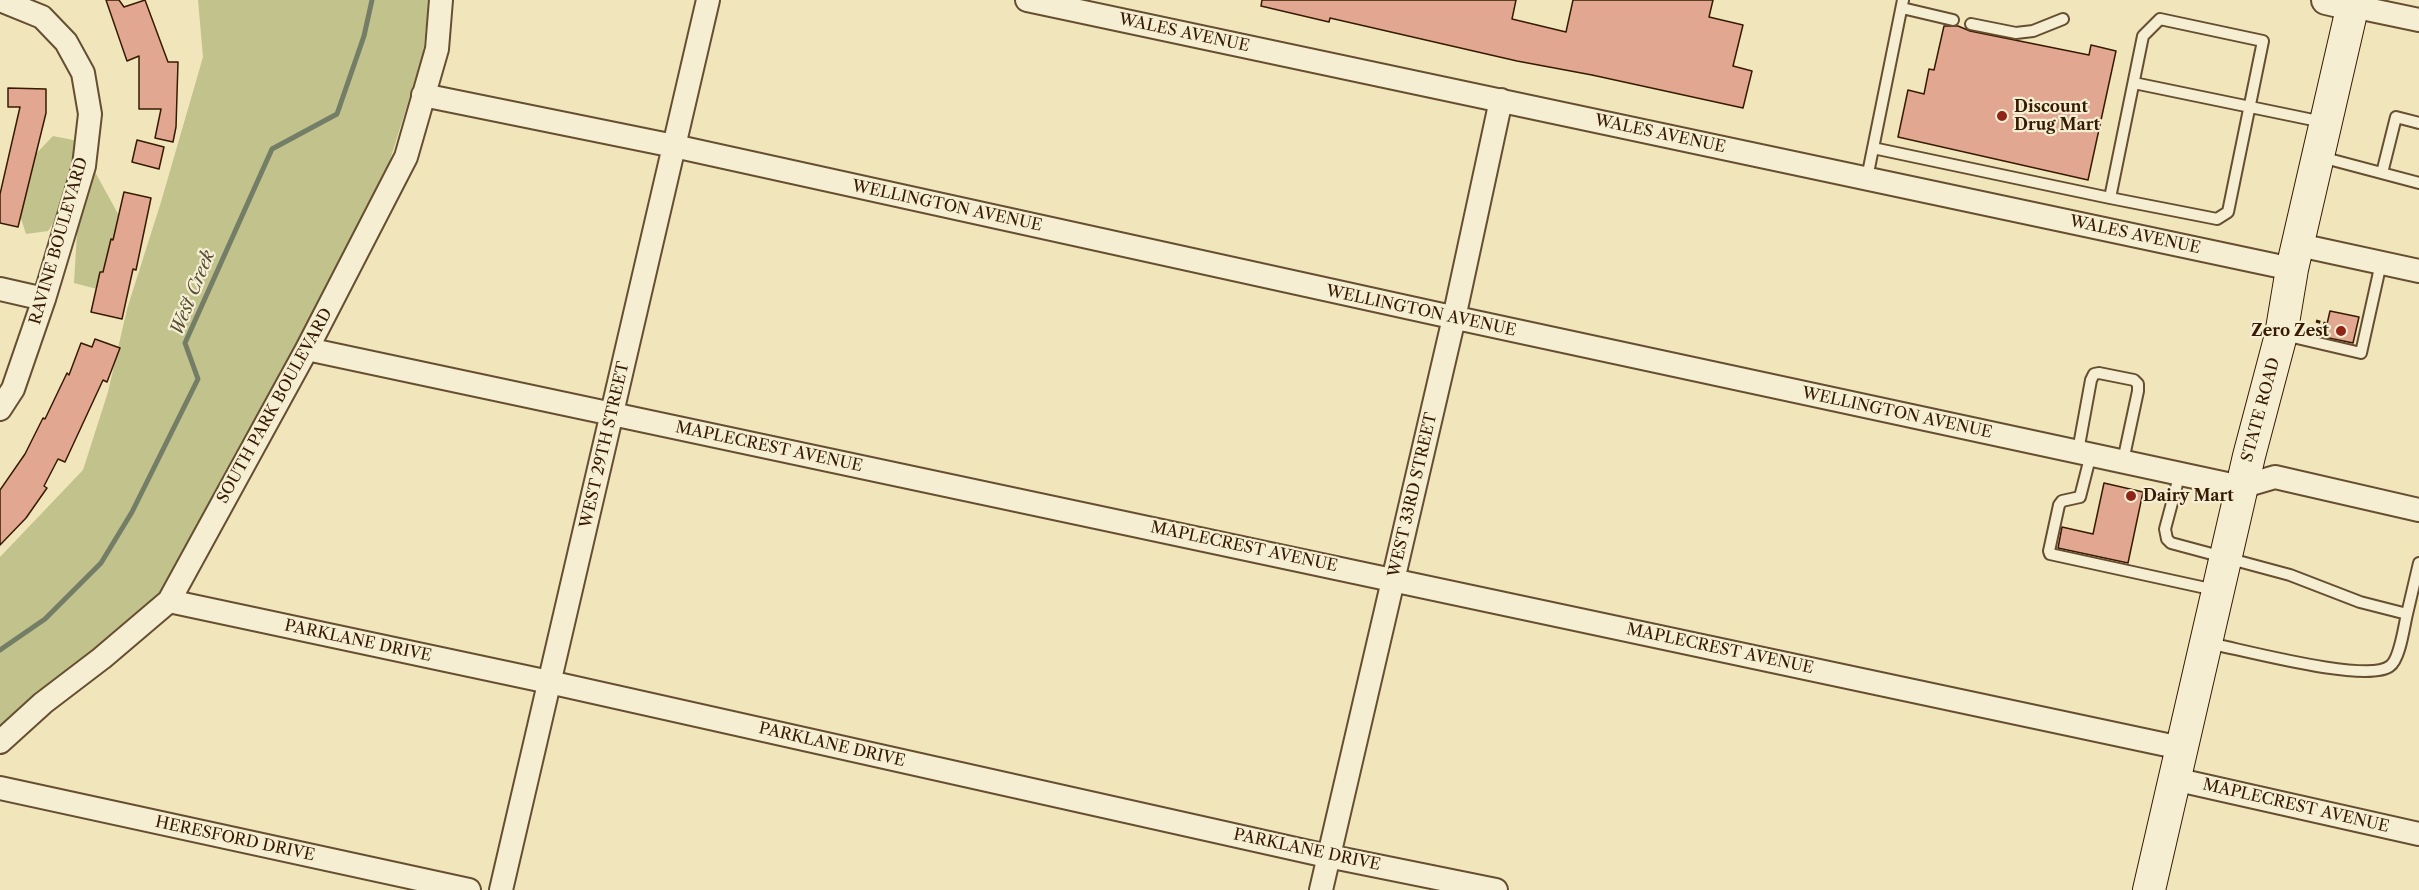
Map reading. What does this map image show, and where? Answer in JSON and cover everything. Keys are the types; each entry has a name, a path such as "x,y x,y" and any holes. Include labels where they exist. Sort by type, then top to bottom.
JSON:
{"main road":[{"name":"STATE ROAD","path":"2149,890 2241,486 2281,335 2295,257 2326,123 2344,2"}],"street":[{"name":"RAVINE BOULEVARD","path":"0,0 42,17 66,42 82,73 90,114 84,166 45,299 13,389 0,409"},
{"name":"SOUTH PARK BOULEVARD","path":"0,742 43,703 102,658 169,601 307,349 406,157 437,49 441,0"},
{"name":"WEST 29TH STREET","path":"501,890 708,0"},
{"name":"WALES AVENUE","path":"1027,0 1867,178 2295,257 2381,263 2419,272"},
{"path":"2344,2 2419,20"},
{"name":"WELLINGTON AVENUE","path":"423,95 674,146 1454,318 2241,486 2275,477 2419,510"},
{"name":"WEST 33RD STREET","path":"1321,890 1454,318 1501,100"},
{"path":"0,289 45,299"},
{"name":"MAPLECREST AVENUE","path":"307,349 2181,748"},
{"name":"PARKLANE DRIVE","path":"169,601 549,682 1328,856 1496,890"},
{"name":"MAPLECREST AVENUE","path":"2174,779 2419,834"},
{"name":"HERESFORD DRIVE","path":"0,788 469,890"}],"lane":[{"path":"1867,178 1903,4 1953,21"},
{"path":"1971,24 2016,33 2032,31 2063,19"},
{"path":"1873,148 2110,198 2217,219 2228,212 2264,41 2160,19 2143,36 2110,198"},
{"path":"2134,83 2326,123"},
{"path":"2382,173 2396,117 2419,123"},
{"path":"2319,156 2419,183"},
{"path":"2281,335 2361,353 2381,263"},
{"path":"2123,461 2138,384 2134,380 2094,374 2091,380 2080,497 2062,501 2059,505 2050,554 2217,591"},
{"path":"2180,473 2165,529 2167,539 2171,543 2225,556 2297,578 2360,602 2407,614"},
{"path":"2205,642 2325,667 2379,672 2389,667 2395,660 2419,562"}],"path":[{"path":"2316,321 2327,324"}],"green space":[{"path":"198,0 429,0 423,54 383,183 162,593 0,731 0,557 83,470 108,392 127,309 203,57"},
{"path":"53,136 78,141 122,221 97,289 74,283 77,233 61,212 48,231 26,234 17,206 31,159"}],"building":[{"path":"106,0 119,0 124,7 145,0 168,62 178,62 176,127 173,142 155,138 161,109 139,109 139,56 127,61"},
{"path":"1262,0 1516,0 1512,19 1566,32 1573,0 1713,0 1709,17 1743,25 1733,66 1752,71 1743,108 1517,61 1330,18 1329,22 1261,6"},
{"name":"Discount Drug Mart","path":"1944,26 1958,26 1970,31 2089,55 2091,45 2116,51 2088,180 1898,137 1908,90 1924,94 1929,69 1934,70"},
{"path":"8,88 46,89 46,113 18,227 0,223 0,194 20,107 8,107"},
{"path":"137,140 164,147 159,169 132,162"},
{"path":"124,192 151,198 136,270 133,269 122,319 91,312 100,272 103,272 111,239 113,240"},
{"name":"Zero Zest","path":"2330,311 2359,317 2353,343 2324,337"},
{"path":"95,339 120,348 107,382 103,380 65,462 58,459 44,486 47,488 26,518 0,545 0,490 25,454 43,418 45,419 67,373 69,375 81,343 92,347"},
{"path":"2104,483 2143,492 2128,563 2058,548 2062,527 2093,534"}],"waterway":[{"name":"West Creek","path":"0,650 45,619 101,563 132,512 198,379 185,343 272,149 337,114 364,36 372,0"}],"place":[{"name":"Discount Drug Mart","path":"2002,116"},
{"name":"Zero Zest","path":"2341,331"},
{"name":"Dairy Mart","path":"2131,496"}]}
